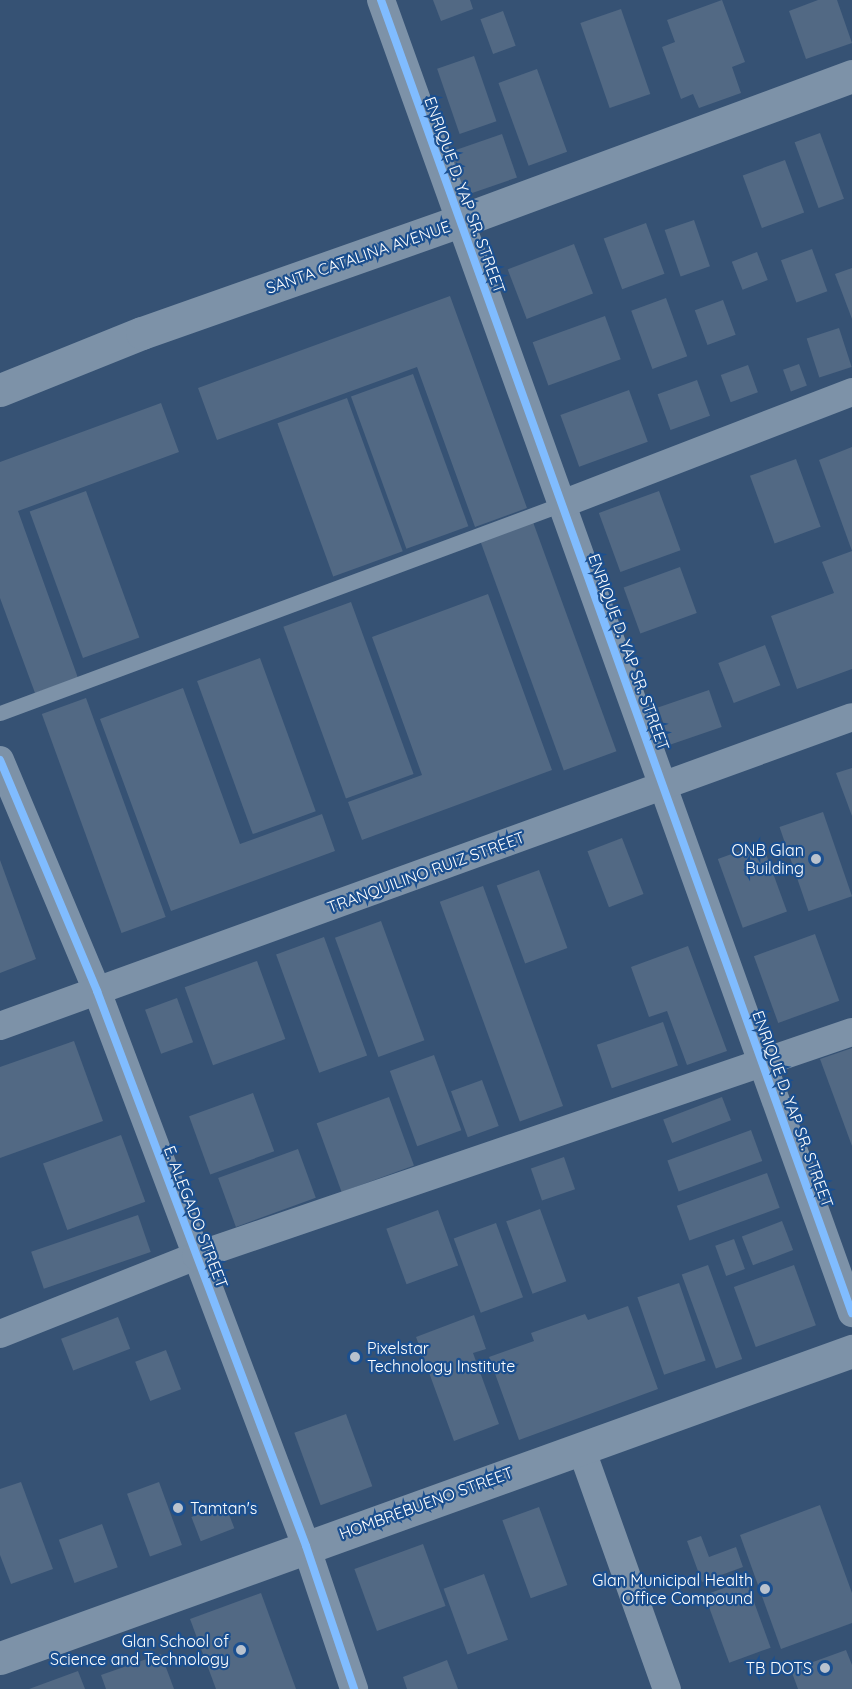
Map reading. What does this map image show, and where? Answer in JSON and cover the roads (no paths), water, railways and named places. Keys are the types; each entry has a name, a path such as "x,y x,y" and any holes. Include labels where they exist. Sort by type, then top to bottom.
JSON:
{"street":[{"name":"ENRIQUE D. YAP SR. STREET","path":"381,0 852,1313"},
{"name":"SANTA CATALINA AVENUE","path":"0,390 142,333 460,221 852,76"},
{"path":"562,504 852,392"},
{"name":"TRANQUILINO RUIZ STREET","path":"0,1026 852,717"},
{"name":"E. ALEGADO STREET","path":"0,760 97,991 306,1546 354,1689"},
{"path":"0,1334 196,1256 852,1032"},
{"name":"HOMBREBUENO STREET","path":"0,1658 852,1351"},
{"path":"581,1448 667,1689"}],"lane":[{"path":"0,713 257,620 562,504"}],"place":[{"name":"ONB Glan Building","path":"816,859"},
{"name":"Pixelstar Technology Institute","path":"355,1357"},
{"name":"Tamtan's","path":"178,1508"},
{"name":"Glan Municipal Health Office Compound","path":"765,1589"},
{"name":"Glan School of Science and Technology","path":"241,1650"},
{"name":"TB DOTS","path":"825,1668"}]}
